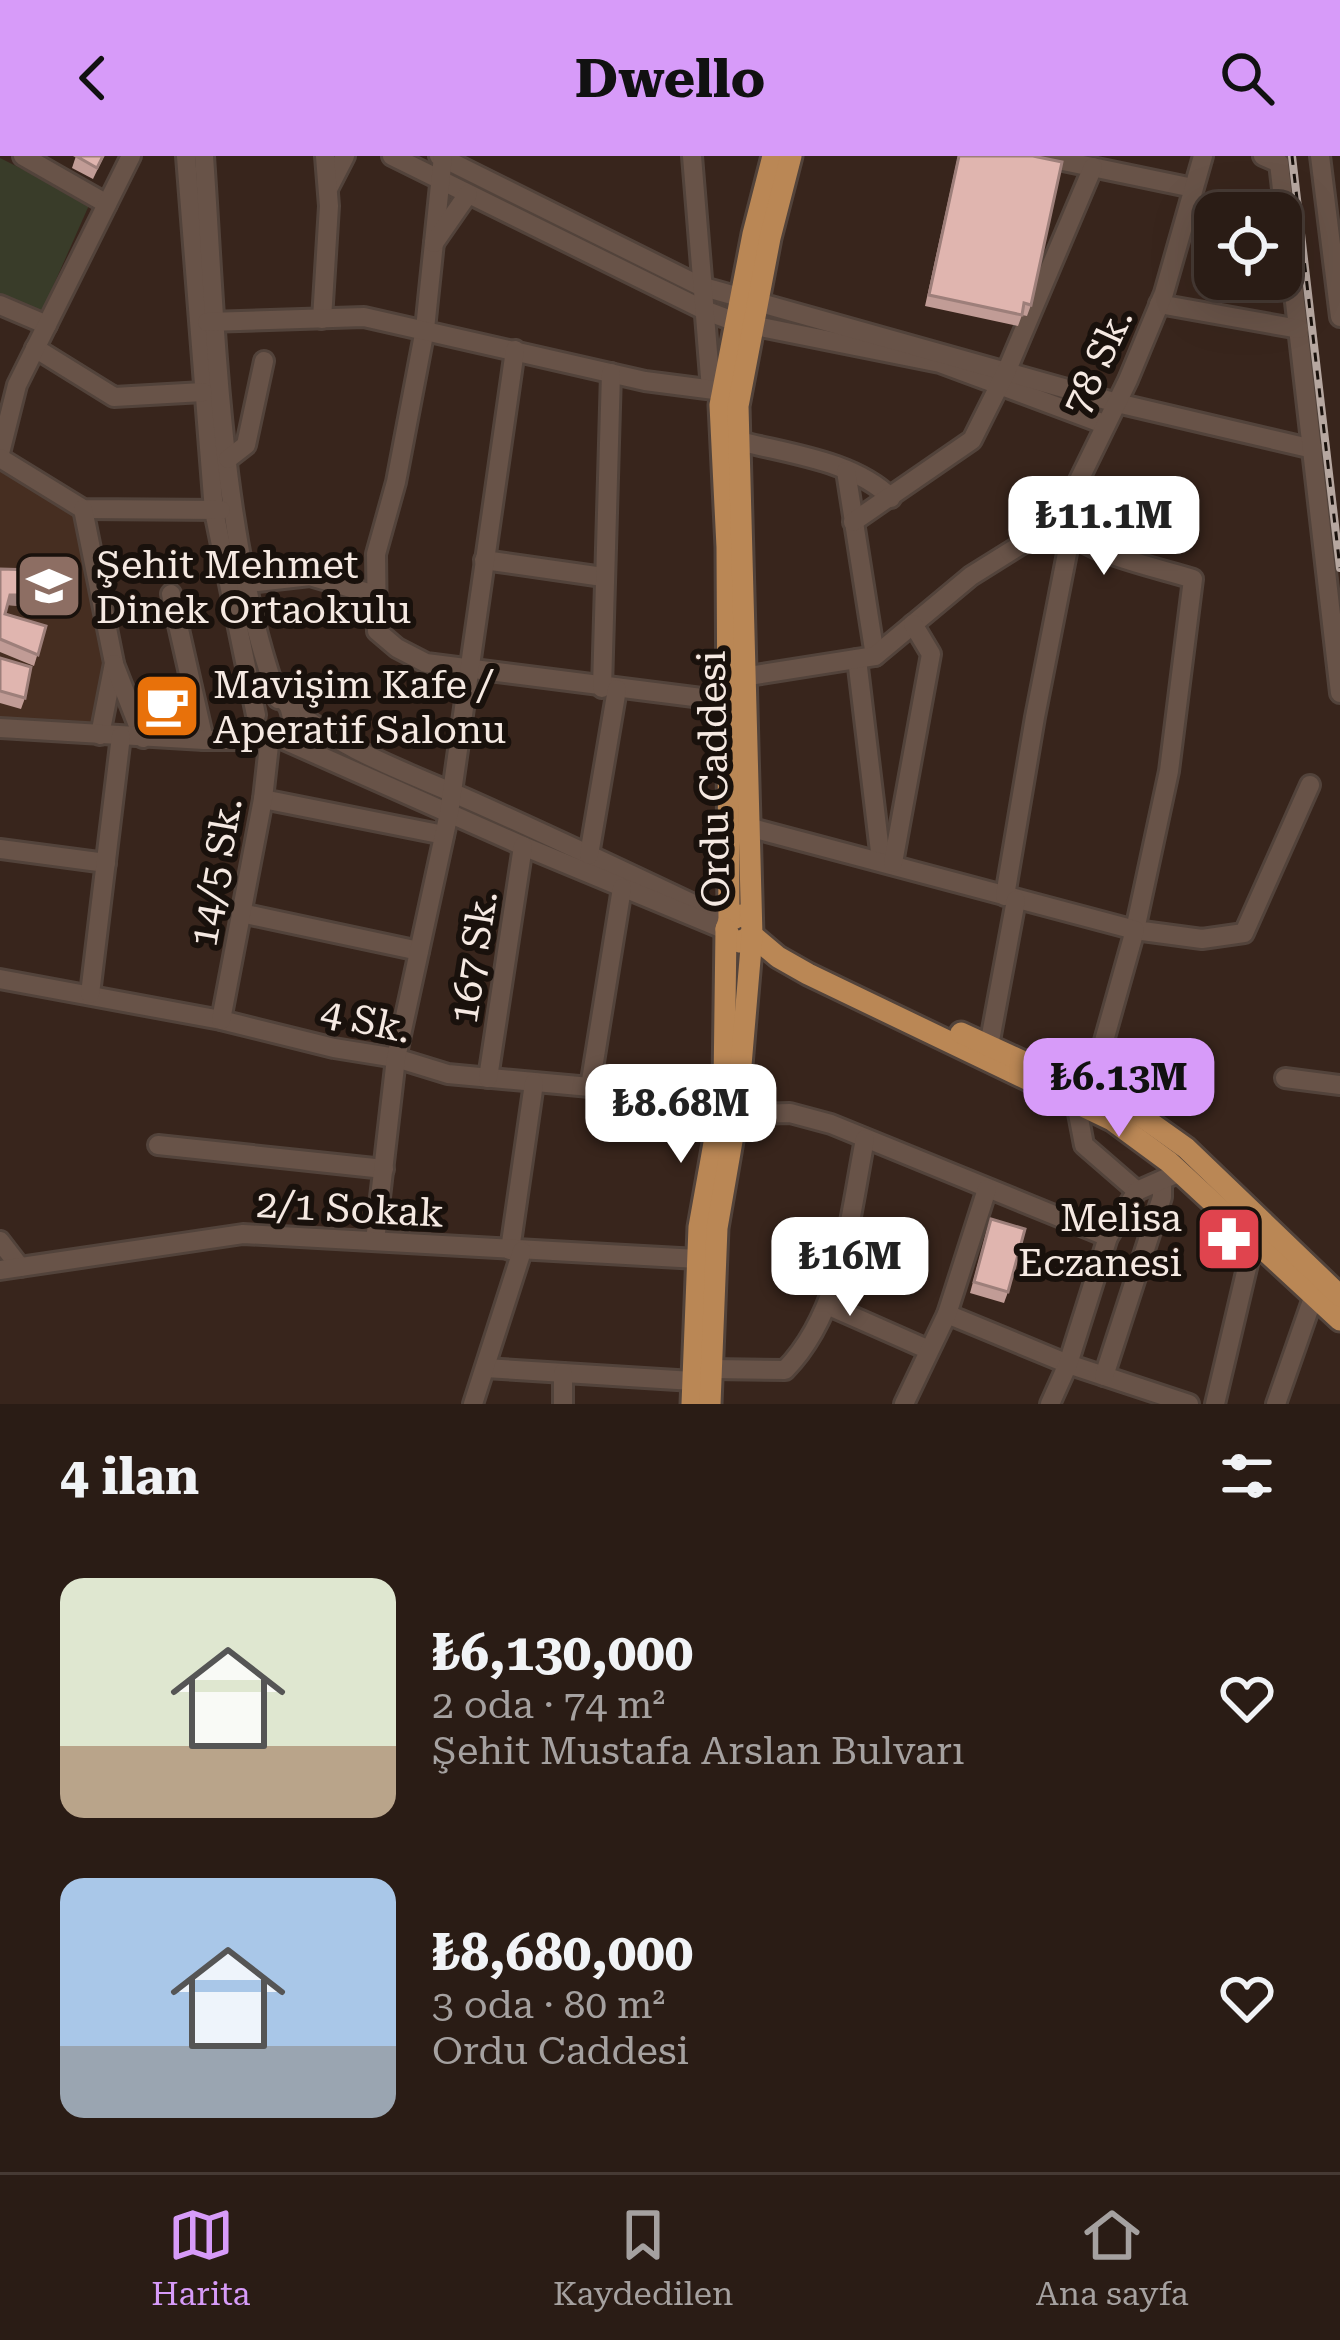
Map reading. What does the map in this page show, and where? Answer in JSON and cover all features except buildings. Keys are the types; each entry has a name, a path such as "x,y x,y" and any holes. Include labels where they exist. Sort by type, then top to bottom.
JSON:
{"main road":[{"name":"Ordu Caddesi","path":"742,926 738,406 744,323 772,156"},
{"name":"Ordu Caddesi","path":"749,298 791,156"},
{"name":"Ordu Caddesi","path":"737,678 717,390 744,323"},
{"name":"Ordu Caddesi","path":"702,1385 706,1259 729,1113 748,827 737,703"},
{"path":"742,926 846,983 989,1046 1083,1097 1171,1176 1254,1238 1340,1320"},
{"path":"742,926 778,957 808,974 1083,1097 1141,1117 1186,1148 1340,1296"}],"street":[{"path":"23,156 107,205"},
{"path":"131,156 17,385 0,456 83,509 224,510"},
{"path":"0,728 244,740 266,730 291,727 293,715 267,667 249,583 224,510 228,459 186,156"},
{"path":"204,156 203,392 266,730"},
{"path":"322,319 325,156"},
{"path":"327,191 345,156"},
{"path":"392,156 704,310 744,323 1312,449"},
{"path":"206,322 364,317 610,373 717,390 700,286 692,156"},
{"path":"1039,156 1193,188"},
{"name":"78 Sk.","path":"989,1046 1035,717 1070,543 1063,528 1104,424 1160,304 1203,156"},
{"path":"1263,156 1279,163 1340,693"},
{"path":"1320,156 1333,203 1340,317"},
{"path":"737,703 426,663 377,631 376,554 425,329 441,157 700,286 1003,379 1104,424"},
{"path":"853,523 972,440 1003,379 1093,167"},
{"path":"432,247 468,194"},
{"path":"0,304 47,325"},
{"path":"1160,304 1299,329"},
{"path":"35,348 115,397 203,392"},
{"path":"375,1241 396,1058 449,813 514,350"},
{"path":"228,459 246,445 264,361"},
{"path":"589,855 609,688 603,578 610,373"},
{"path":"740,441 846,471 878,485 891,498"},
{"path":"846,471 887,861"},
{"path":"83,509 114,663 143,737"},
{"path":"737,678 866,657 971,576 1063,528 1193,579 1168,771 1136,930 1083,1097 1084,1145 1137,1191"},
{"path":"484,560 603,578"},
{"path":"249,583 310,575 375,595"},
{"path":"171,594 203,740"},
{"path":"887,861 931,654 913,624"},
{"path":"100,734 114,663"},
{"path":"266,730 261,704 283,701 318,730 373,760 451,791 742,926"},
{"path":"266,730 622,888 742,926"},
{"name":"14/5 Sk.","path":"221,1020 263,799 266,730"},
{"path":"90,994 121,736"},
{"path":"748,827 1136,930 1202,939 1244,933 1310,784"},
{"path":"263,799 444,835"},
{"name":"167 Sk.","path":"488,1078 523,846"},
{"path":"0,849 106,863"},
{"path":"590,1087 622,888"},
{"path":"241,913 419,952"},
{"name":"4 Sk.","path":"0,979 221,1020 448,1074 590,1087 729,1113 790,1113 831,1124 1108,1237"},
{"path":"1285,1078 1340,1085"},
{"path":"473,1404 516,1251 534,1083"},
{"path":"485,1368 702,1385 785,1370 806,1348 827,1305 865,1139"},
{"path":"158,1145 384,1169"},
{"path":"1050,1404 1068,1364 1108,1237 1137,1191 1171,1176"},
{"path":"1104,1376 1171,1176"},
{"path":"904,1404 947,1314 987,1189"},
{"name":"2/1 Sokak","path":"10,1268 244,1234 706,1259"},
{"path":"1215,1404 1254,1238"},
{"path":"0,1241 10,1268"},
{"path":"1276,1404 1314,1294"},
{"path":"827,1305 929,1350"},
{"path":"947,1314 1068,1364 1189,1404"},
{"path":"562,1373 563,1404"}],"shaded area":[{"name":"Şehit Mehmet Dinek Ortaokulu","path":"0,458 83,509 114,663 100,734 0,728"}],"green space":[{"path":"0,158 90,203 43,309 36,313 0,299"}],"railway":[{"path":"1292,156 1340,568"}],"place":[{"name":"Şehit Mehmet Dinek Ortaokulu","path":"49,586"},
{"name":"Mavişim Kafe / Aperatif Salonu","path":"167,706"},
{"name":"Melisa Eczanesi","path":"1229,1239"}]}
